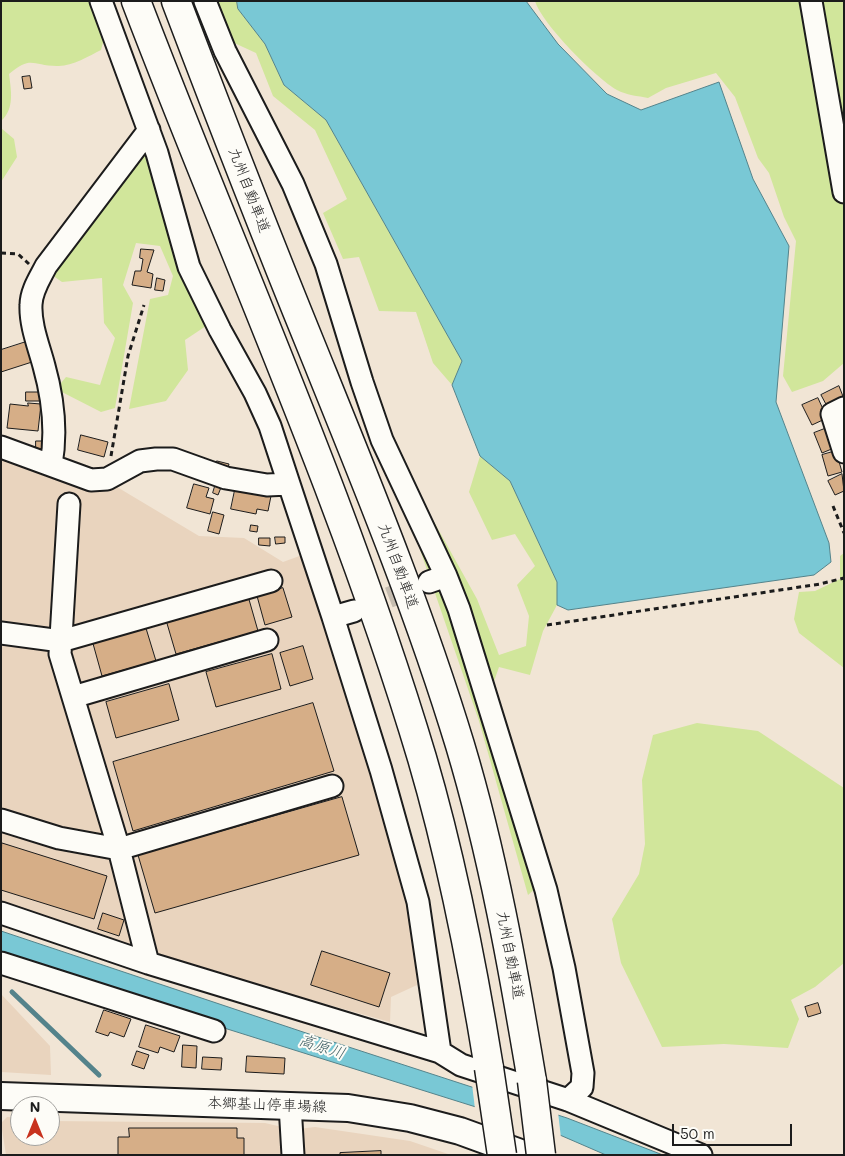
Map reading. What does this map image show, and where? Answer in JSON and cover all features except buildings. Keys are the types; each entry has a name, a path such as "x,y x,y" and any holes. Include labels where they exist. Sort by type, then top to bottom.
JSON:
{"highway":[{"path":"136,1 343,526 392,662 422,759 449,857 471,959 502,1155"},
{"name":"九州自動車道","path":"176,1 379,514 429,650 460,746 487,848 510,951 532,1081 541,1155"}],"main road":[{"name":"本郷基山停車場線","path":"1,1096 348,1108 410,1118 460,1131 526,1155"}],"street":[{"path":"101,1 149,130 189,267 255,393 270,426 333,617 381,770 418,902 440,1052"},
{"path":"205,1 226,51 304,211 326,264 382,440 438,579 459,609 546,890 564,968 583,1073 582,1087 568,1100"},
{"path":"810,1 844,192"},
{"path":"51,465 55,444 52,403 48,380 32,324 31,305 34,290 46,266 149,130"},
{"path":"844,408 832,414 844,452"},
{"path":"1,447 91,480 107,479 140,461 173,459 226,478 267,485 289,484"},
{"path":"69,504 60,654 119,850 148,963"},
{"path":"1,633 61,641 271,581"},
{"path":"333,617 354,611"},
{"path":"73,696 267,640"},
{"path":"1,820 59,838 119,850 332,786"},
{"path":"1,913 148,963 440,1052 461,1065 568,1100 701,1155"},
{"path":"1,964 214,1031"},
{"path":"290,1105 293,1155"}],"path":[{"path":"1,253 18,254 41,276"},
{"path":"107,479 122,401 128,356 144,305"},
{"path":"833,506 844,533"},
{"path":"547,625 820,584 844,578"}],"shaded area":[{"path":"1,452 112,484 199,536 244,538 283,562 305,554 411,912 417,985 391,997 390,1022 115,945 1,905"},
{"path":"1,994 50,1046 51,1075 1,1072"},
{"path":"7,1117 10,1117 10,1146 60,1146 60,1121 265,1123 282,1127 287,1155 6,1155 1,1123"},
{"path":"315,1127 410,1141 451,1155 300,1155 298,1129"}],"green space":[{"path":"1,1 96,1 106,31 101,50 80,61 62,66 28,63 9,74 10,105 1,121"},
{"path":"212,1 237,1 238,9 265,44 284,85 326,120 462,361 452,385 433,363 416,312 379,311 359,257 343,259 323,213 347,199 315,130 273,96 256,53 230,41"},
{"path":"535,1 844,1 844,363 823,381 792,392 783,376 796,241 784,217 769,173 758,158 735,97 716,73 666,88 648,98 621,92 596,74 571,50 548,23"},
{"path":"1,128 14,139 17,157 1,182"},
{"path":"141,153 153,153 209,324 185,340 188,370 166,401 129,409 150,299 168,295 173,276 160,246 136,243 123,285 133,303 115,408 101,412 56,389 66,377 100,385 115,338 104,323 102,278 62,282 49,273"},
{"path":"480,456 510,481 557,582 557,605 543,631 530,675 499,667 491,690 548,877 528,895 479,721 405,506 408,475 477,599 499,655 526,646 529,616 517,585 535,566 515,534 492,540 469,492"},
{"path":"844,553 844,668 799,633 794,619 799,592 815,591 840,579 840,556"},
{"path":"697,723 758,731 844,788 844,963 815,987 791,1000 799,1019 788,1048 724,1044 662,1047 621,963 612,919 639,874 645,844 642,780 653,735"}],"water":[{"path":"237,1 526,1 558,44 607,94 641,110 719,82 753,179 789,246 776,402 829,543 831,562 814,575 568,610 557,605 557,582 510,481 480,456 452,385 462,361 326,120 284,85 265,44 238,9"},
{"name":"高原川","path":"1,931 567,1118 663,1155 606,1155 546,1129 1,958"}],"pier":[{"path":"472,1084 558,1112 561,1138 475,1109"}],"waterway":[{"path":"12,992 99,1075"}],"tunnel":[{"path":"359,609 421,585"}]}
